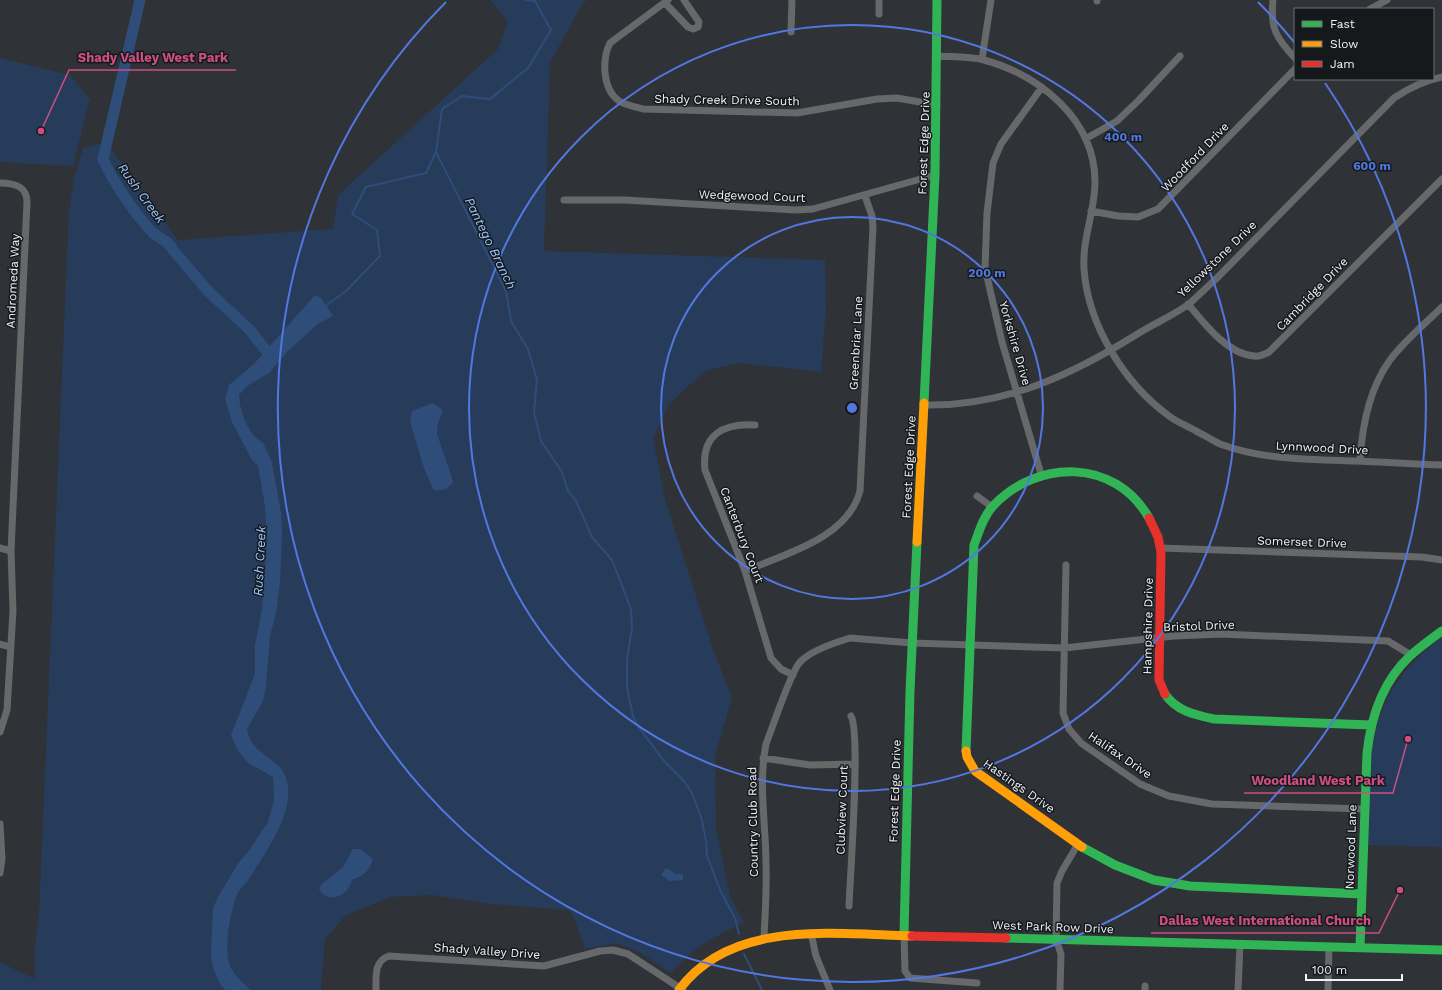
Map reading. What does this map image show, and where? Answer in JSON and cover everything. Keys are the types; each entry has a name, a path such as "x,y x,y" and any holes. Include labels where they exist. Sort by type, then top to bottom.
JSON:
{"street":[{"path":"667,1 688,27 693,29 698,27 699,22 684,0"},
{"path":"791,32 792,0"},
{"path":"879,0 879,14"},
{"name":"Forest Edge Drive","path":"904,934 912,643 935,175 938,56 937,0"},
{"path":"982,59 991,0"},
{"path":"1273,0 1271,15 1273,28 1282,43 1294,57"},
{"path":"1372,8 1387,0"},
{"name":"Shady Creek Drive South","path":"667,1 610,43 605,59 605,76 614,96 625,104 643,109 740,112 812,112 877,98 897,98 937,105"},
{"name":"Lynnwood Drive","path":"938,56 982,59 1015,70 1042,87 1065,108 1087,138 1094,161 1095,182 1084,247 1084,270 1089,299 1111,350 1136,386 1169,416 1217,443 1239,450 1280,458 1442,465"},
{"path":"1087,138 1117,121 1180,56"},
{"name":"Woodford Drive","path":"1091,211 1118,216 1138,217 1158,209 1294,71"},
{"name":"Yellowstone Drive","path":"923,405 968,404 1018,392 1058,378 1111,350 1188,304 1216,279 1394,98 1408,89 1430,80"},
{"name":"Yorkshire Drive","path":"1041,474 1002,342 985,268 986,213 993,164 1001,144 1042,87"},
{"name":"Wedgewood Court","path":"564,200 625,200 795,210 828,206 935,175"},
{"name":"Cambridge Drive","path":"1188,304 1212,333 1236,350 1254,356 1269,352 1442,179"},
{"name":"Andromeda Way","path":"0,182 14,184 24,191 27,202 11,551 13,612 7,710 0,732"},
{"name":"Greenbriar Lane","path":"745,571 825,536 839,525 857,502 860,491 873,227 872,216 865,196"},
{"path":"1360,461 1361,436 1365,417 1377,384 1390,360 1442,307"},
{"name":"Canterbury Court","path":"755,425 730,425 721,430 709,442 704,465 745,571 771,658 781,669 793,675"},
{"name":"Hampshire Drive","path":"1041,474 1073,470 1094,474 1109,480 1131,495 1148,515 1156,529 1162,556 1159,675 1161,691 1170,702 1190,714 1214,719 1371,725"},
{"name":"Hastings Drive","path":"1041,474 1017,484 992,507 983,520 974,545 966,745 970,765 991,784 1078,844 1115,865 1154,880 1190,886 1361,894"},
{"path":"977,496 992,507"},
{"path":"0,548 11,551"},
{"name":"Somerset Drive","path":"1160,548 1422,557 1442,560"},
{"name":"Halifax Drive","path":"1066,565 1062,706 1069,729 1081,743 1140,784 1169,796 1212,804 1364,809"},
{"name":"Norwood Lane","path":"1360,947 1364,809 1367,753 1371,725 1380,698 1396,673 1411,655 1442,631"},
{"name":"Bristol Drive","path":"912,643 1064,648 1159,638 1221,634 1388,641 1411,655"},
{"name":"Country Club Road","path":"764,938 766,864 761,795 763,758 766,744 797,666 804,658 850,638 912,643"},
{"path":"0,644 10,647"},
{"name":"Clubview Court","path":"849,906 855,764 855,725 851,716"},
{"path":"763,758 810,765 855,764"},
{"path":"0,824 2,859 0,873"},
{"path":"1060,990 1061,954 1056,939 1057,883 1062,871 1078,844"},
{"path":"811,933 816,956 830,990"},
{"name":"West Park Row Drive","path":"680,989 690,974 708,959 764,938 811,933 904,934 1442,950"},
{"path":"904,934 905,971 910,978 977,984"},
{"path":"1238,990 1240,944"},
{"path":"1328,990 1330,946"},
{"name":"Shady Valley Drive","path":"376,990 377,967 380,960 389,956 544,966 600,951 613,950 628,954 680,989"}],"shaded area":[{"path":"490,0 587,0 582,4 550,63 544,251 825,260 826,308 821,372 739,363 705,371 668,405 653,439 665,499 714,652 732,697 715,757 716,828 730,896 744,923 723,933 696,949 671,973 639,952 616,943 585,949 573,915 568,910 490,904 432,895 390,897 345,916 325,939 321,990 0,990 0,962 35,979 35,944 39,914 69,211 74,179 83,148 106,142 178,240 333,229 338,195 498,49 508,21"},
{"path":"0,58 70,75 90,99 73,166 0,162"},
{"path":"315,295 321,298 333,316 318,324 289,350 269,373 247,386 239,395 240,405 245,421 252,434 264,444 272,463 281,513 282,531 280,582 276,614 270,635 266,687 263,701 247,729 250,739 255,747 281,768 288,786 288,798 286,810 276,835 249,879 239,891 230,920 227,943 229,963 234,973 250,990 225,990 220,984 213,968 211,954 213,908 239,862 248,852 268,822 274,800 273,777 248,763 238,751 231,735 255,674 255,645 262,609 267,540 265,506 258,466 252,460 232,422 225,399 229,385 254,364"},
{"path":"433,403 443,410 437,427 437,434 453,481 446,489 437,491 433,489 424,468 410,422 412,411"},
{"path":"1442,637 1442,847 1368,845 1372,755 1376,730 1384,706 1397,683 1416,660"},
{"path":"353,849 360,849 373,859 370,867 363,875 352,880 350,886 342,894 328,897 319,889 322,884 343,867"},
{"path":"666,868 676,874 683,874 683,880 670,881 661,875"}],"waterway":[{"name":"Rush Creek","path":"140,0 103,159 118,188 139,217 153,233 170,244 173,250 208,291 250,330 271,357 267,361"},
{"path":"325,306 345,292 380,256 377,230 352,214 366,187 426,173 436,152 442,109 462,96 490,99 528,68 551,30 535,1 526,0"},
{"name":"Pantego Branch","path":"436,152 506,291 511,321 528,349 537,380 534,412 541,441 562,472 568,491 576,501 592,537 612,560 631,609 632,627 627,660 627,688 633,716 638,726 664,761 684,781 692,793 702,820 707,856 720,890 735,918 739,934"},
{"name":"Pantego Branch","path":"744,954 762,990"}],"traffic: fast":[{"path":"924,403 935,175 937,0"},
{"path":"966,751 974,545 982,525 993,506 1011,491 1031,480 1053,473 1075,472 1096,475 1116,484 1134,498 1149,518"},
{"path":"904,934 910,691 917,542"},
{"path":"1360,947 1367,753 1375,713 1392,677 1410,656 1442,631"},
{"path":"1165,694 1175,705 1193,714 1214,719 1371,725"},
{"path":"1082,847 1115,865 1154,880 1190,886 1361,894"},
{"path":"1006,938 1442,950"}],"traffic: slow":[{"path":"917,542 924,403"},
{"path":"966,751 967,757 975,771 1082,847"},
{"path":"679,990 701,967 726,951 755,941 818,933 912,936"}],"traffic: jam":[{"path":"1149,518 1158,537 1161,552 1159,680 1165,694"},
{"path":"912,936 1006,938"}],"place":[{"name":"Shady Valley West Park","path":"41,131"},
{"name":"Woodland West Park","path":"1408,739"},
{"name":"Dallas West International Church","path":"1400,890"}]}
